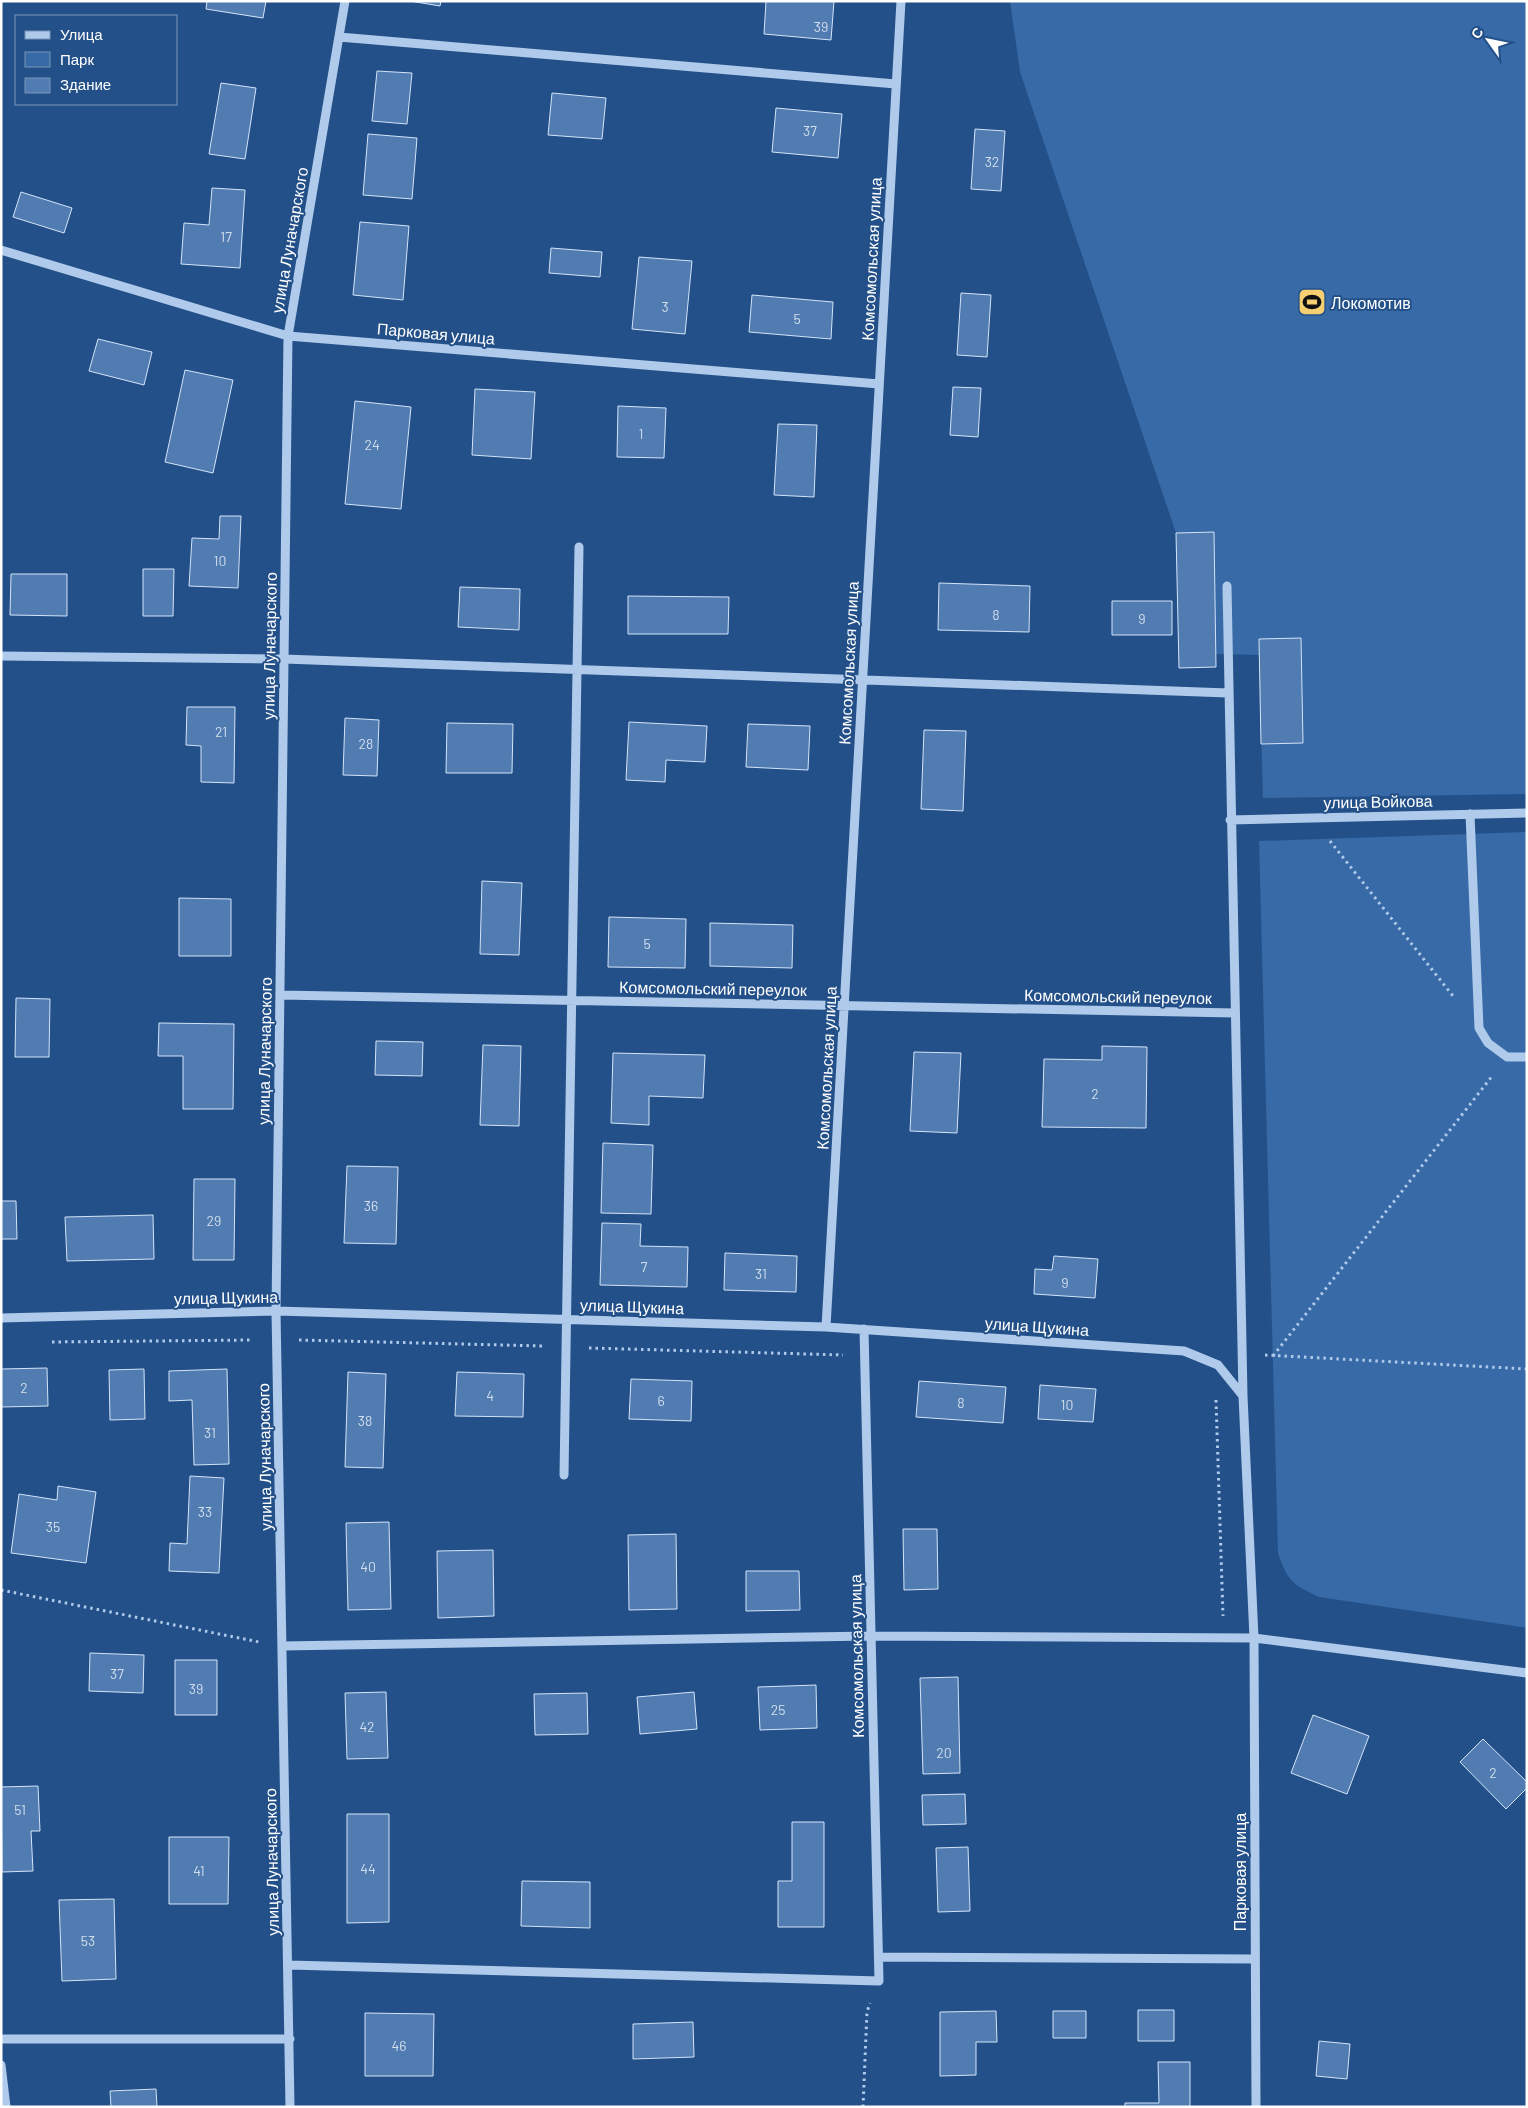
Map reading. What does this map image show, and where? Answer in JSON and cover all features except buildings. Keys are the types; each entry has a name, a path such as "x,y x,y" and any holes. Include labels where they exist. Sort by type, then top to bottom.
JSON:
{"street":[{"name":"улица Луначарского","path":"290,2107 276,1311 288,336 345,1"},
{"name":"Комсомольская улица","path":"826,1327 901,1"},
{"path":"339,37 896,84"},
{"name":"Парковая улица","path":"1,250 288,336 879,384"},
{"path":"564,1475 580,547"},
{"name":"Парковая улица","path":"1227,586 1230,820 1243,1396 1254,1638 1256,2107"},
{"path":"1,656 284,659 1228,693"},
{"name":"улица Войкова","path":"1230,820 1527,813"},
{"path":"1470,814 1479,1028 1488,1043 1507,1057 1527,1057"},
{"name":"Комсомольский переулок","path":"280,995 1235,1014"},
{"name":"улица Щукина","path":"1,1318 276,1311 864,1329 1184,1351 1218,1365 1243,1396"},
{"name":"Комсомольская улица","path":"864,1329 879,1982"},
{"path":"282,1646 871,1636 1254,1638 1527,1673"},
{"path":"878,1957 1254,1959"},
{"path":"289,1965 879,1982"},
{"path":"1,2039 290,2039"},
{"path":"1,2065 6,2107"}],"path":[{"path":"1312,818 1454,997"},
{"path":"1273,1356 1507,1057"},
{"path":"50,1342 277,1340 864,1356"},
{"path":"1242,1354 1527,1369"},
{"path":"1213,1397 1217,1402 1224,1638"},
{"path":"1,1590 282,1646"},
{"path":"863,2107 867,2012 879,1982"}],"green space":[{"name":"Локомотив","path":"1010,1 1527,1 1527,794 1263,798 1259,655 1216,654 1216,667 1179,668 1176,533 1020,72"},
{"path":"1527,832 1527,1628 1319,1597 1292,1581 1278,1553 1259,841"}],"place":[{"name":"Локомотив","path":"1312,302"}]}
